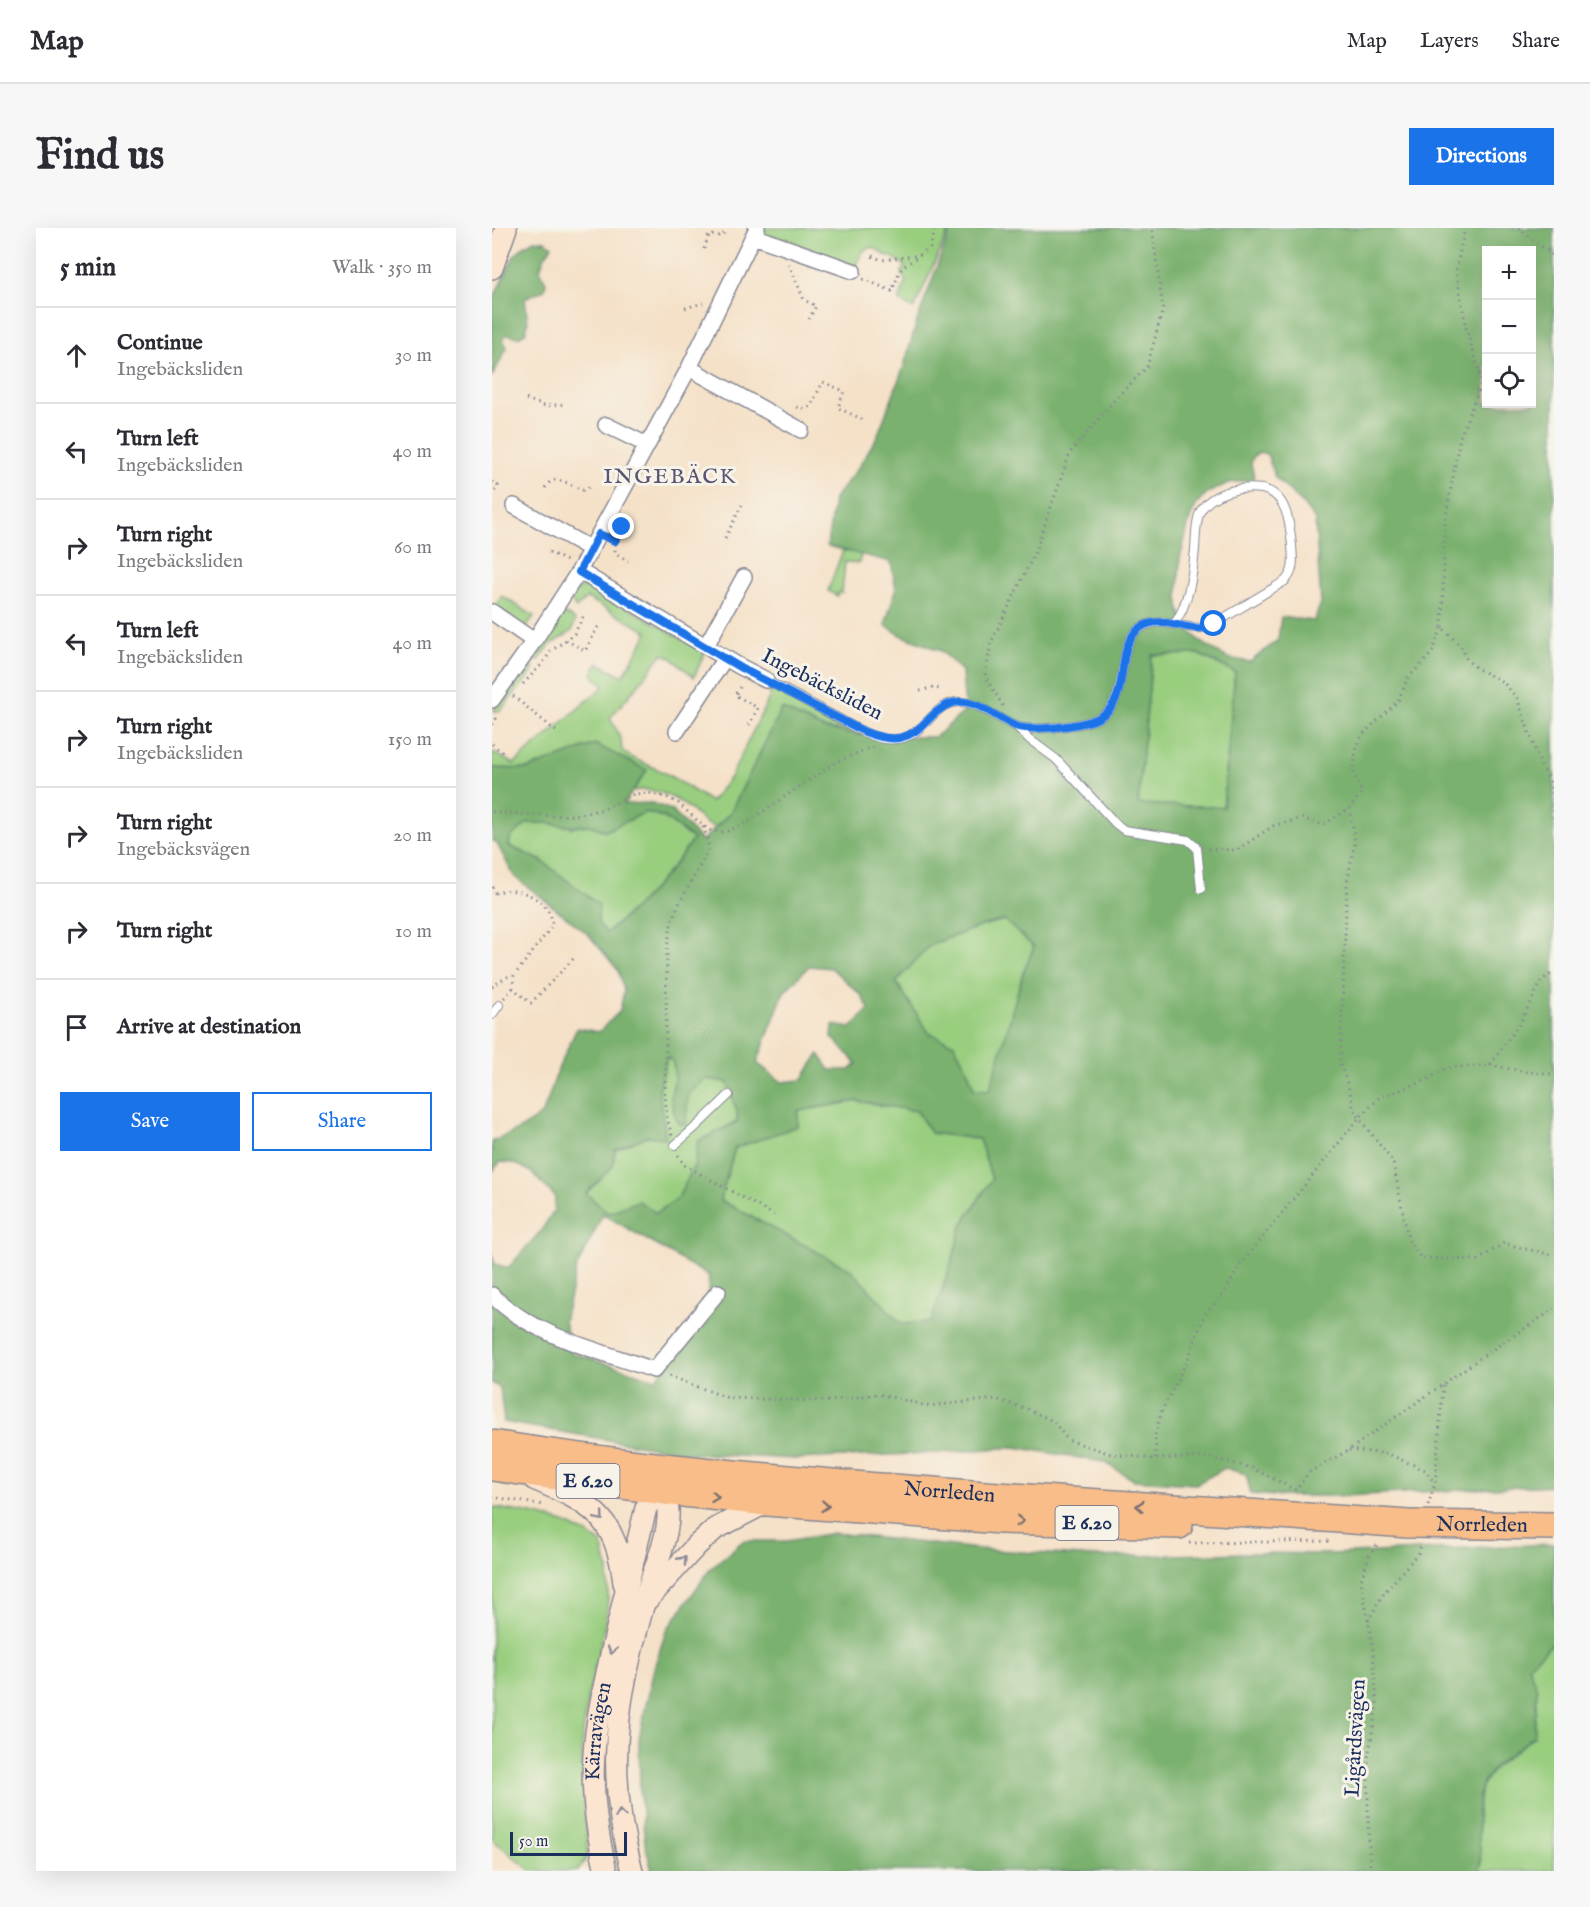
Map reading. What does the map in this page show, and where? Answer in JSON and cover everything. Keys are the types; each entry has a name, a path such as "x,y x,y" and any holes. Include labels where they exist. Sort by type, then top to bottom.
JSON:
{"highway":[{"name":"Norrleden","path":"492,1444 636,1466 724,1474 1419,1527"},
{"name":"Norrleden","path":"502,1469 664,1491 767,1502 1002,1520 1158,1525 1554,1526"}],"main road":[{"path":"492,268 506,228"},
{"path":"636,1466 658,1481 664,1491"},
{"name":"Kärravägen","path":"502,1469 571,1495 598,1514 611,1532 617,1547 625,1593"},
{"name":"Kärravägen","path":"606,1871 599,1842 594,1798 594,1753 601,1699 646,1509 652,1499 675,1484 724,1474"},
{"name":"Kärravägen","path":"632,1871 618,1800 617,1745 623,1693 644,1604 667,1527 668,1501 664,1491"},
{"name":"Kärravägen","path":"644,1604 696,1546 715,1529 767,1502"}],"street":[{"path":"493,710 580,570 689,368 755,230 855,274"},
{"path":"689,368 801,430"},
{"path":"606,425 647,445"},
{"path":"514,506 591,549"},
{"name":"Ingebäcksliden","path":"580,570 725,658 766,680"},
{"path":"706,646 744,577"},
{"path":"492,612 534,641"},
{"path":"677,730 725,658"},
{"path":"492,1295 503,1306 532,1324 569,1340 654,1370 718,1292"}],"lane":[{"name":"Ingebäcksliden","path":"766,680 865,732 886,739 903,738 913,734 941,708 956,702 972,705 1017,727 1066,726 1097,719 1108,712 1119,693 1125,657 1133,636 1138,630 1160,621 1174,624 1201,629 1214,624 1290,576 1293,563 1290,523 1283,506 1272,493 1266,490 1245,488 1223,494 1200,512 1190,584 1174,624"},
{"path":"1017,727 1056,759 1124,830 1188,840 1197,848 1201,889"},
{"path":"492,1015 499,1005"},
{"path":"675,1145 729,1095"}],"path":[{"path":"1003,720 1008,715 985,676 991,643 1035,552 1071,453 1116,398 1147,367 1163,309 1152,228"},
{"path":"1197,848 1237,850 1273,826 1301,818 1323,825 1350,808 1362,792 1353,771 1356,751 1362,735 1398,701 1408,678 1432,653 1442,627 1445,522 1460,437 1482,382 1466,327 1456,270 1465,228"},
{"path":"1518,228 1554,256"},
{"path":"704,249 709,235 722,236 725,231"},
{"path":"855,274 892,291 903,267 930,248 935,231"},
{"path":"872,256 882,260 922,255"},
{"path":"789,264 804,300 816,306 809,320"},
{"path":"797,407 805,409 810,407 822,382 844,391 838,408 864,420"},
{"path":"526,399 545,406 566,404"},
{"path":"545,488 548,482 554,479 583,490 589,487"},
{"path":"492,482 498,486 495,491"},
{"path":"725,538 742,506"},
{"path":"622,527 615,541 615,553 628,561"},
{"path":"599,534 615,541"},
{"path":"549,552 580,570"},
{"path":"508,703 551,651 574,634 583,617"},
{"path":"566,640 585,651 599,625"},
{"path":"1442,627 1461,647 1467,660 1476,668 1503,682 1516,698 1540,766 1550,780 1554,818"},
{"path":"740,687 735,695 758,708 749,725"},
{"path":"920,691 933,687 942,690"},
{"path":"513,696 556,731"},
{"path":"493,710 501,714"},
{"path":"492,724 496,719 493,710"},
{"path":"492,812 552,816 575,815 604,808 634,794 649,793 678,803 711,831 726,832 750,822 836,762 886,742 886,739"},
{"path":"492,744 504,754"},
{"path":"1350,808 1355,842 1347,883 1340,1062 1353,1107 1393,1162 1408,1239 1420,1258 1478,1260 1504,1243 1525,1250 1554,1255"},
{"path":"703,826 708,840 708,851 672,920 667,948 665,1093 667,1118 677,1154 684,1165 774,1215"},
{"path":"492,887 493,895 501,890 521,891 535,898 549,911 552,918 552,926 514,976 513,988 531,1003 575,957"},
{"path":"1490,1065 1521,1022 1542,980 1554,972"},
{"path":"492,987 506,977 514,976"},
{"path":"1156,1459 1155,1433 1162,1410 1186,1363 1205,1314 1224,1293 1241,1264 1359,1118 1380,1097 1420,1083 1447,1068 1490,1065 1554,1074"},
{"path":"654,1370 728,1398 829,1401 878,1394 928,1406 996,1400 1027,1409 1053,1421 1068,1440 1111,1454 1156,1459 1208,1457 1252,1468 1296,1490 1309,1473 1349,1450 1486,1354 1554,1310"},
{"path":"1368,1621 1384,1593 1419,1552 1419,1527 1435,1484 1443,1385"},
{"path":"1349,1450 1388,1454 1425,1470 1435,1484"},
{"name":"Ligårdsvägen","path":"1370,1871 1368,1758 1377,1702 1372,1641 1361,1580 1369,1556 1380,1541"}],"green space":[{"path":"764,228 950,228 914,309 899,301 906,281 901,274 905,266 892,257 873,247 864,250 855,266 764,233"},
{"path":"951,228 1554,228 1554,1485 1344,1496 1277,1496 1251,1494 1246,1474 1225,1468 1196,1484 1134,1480 1104,1462 1015,1447 795,1459 685,1453 504,1422 500,1388 492,1383 492,1255 495,1264 508,1268 540,1232 554,1211 555,1197 537,1178 518,1165 500,1162 492,1172 492,1142 522,1128 543,1113 559,1067 577,1028 599,1032 620,1011 624,991 618,970 588,934 514,876 496,842 492,841 492,768 528,769 595,744 647,770 624,804 652,803 671,810 702,841 730,813 782,709 822,728 865,736 935,737 965,711 962,671 941,651 901,635 885,625 896,589 891,562 827,546 834,499 858,468 877,437 904,366 917,321","holes":["1259,452 1267,454 1275,477 1302,503 1315,520 1321,603 1314,621 1281,617 1278,640 1250,662 1227,658 1201,642 1186,627 1178,597 1180,558 1190,518 1198,502 1206,494 1228,483 1252,480 1254,477 1251,464 1253,457","1198,654 1235,672 1223,807 1138,804 1152,655","646,812 664,817 693,839 653,889 606,933 598,923 599,905 542,861 509,846 510,838 527,823 573,827 589,825 606,831","1004,920 1034,947 1023,973 990,1090 974,1089 954,1044 929,1033 896,982 930,945","809,966 831,968 861,995 869,1009 851,1028 833,1025 832,1037 857,1064 850,1070 830,1070 819,1054 802,1080 782,1082 757,1063 784,992","667,1057 673,1062 675,1076 671,1097 679,1124 686,1124 688,1095 705,1079 727,1082 737,1111 737,1122 698,1141 695,1164 678,1198 656,1213 638,1201 608,1213 586,1193 613,1166 615,1150 647,1136 666,1138 659,1091","857,1101 917,1111 931,1133 979,1139 992,1179 962,1225 931,1322 901,1324 851,1270 720,1200 735,1148 798,1126 798,1111","603,1214 709,1276 706,1323 655,1379 572,1353 564,1321 576,1269"]},
{"path":"534,240 545,241 552,246 540,269 546,283 544,290 525,298 528,323 525,333 518,337 507,334 503,339 507,348 492,377 492,301 514,256"},
{"path":"843,550 861,554 859,563 845,562 842,593 839,592 837,596 828,591"},
{"path":"589,586 705,652 694,677 669,656 662,654 610,718 621,739 622,751 667,774 711,802 731,776 771,694 749,682 750,679 779,691 865,736 822,728 782,709 730,813 716,827 706,823 672,797 649,790 632,791 646,771 595,744 528,769 492,768 492,752 514,764 604,686 592,674 598,663 623,676 648,632 587,598 576,608 572,596 576,590"},
{"path":"502,596 534,616 526,629 494,607"},
{"path":"563,614 575,620 572,631 550,645 539,660 532,660 530,658 558,616"},
{"path":"1198,654 1235,672 1223,807 1138,805 1152,655"},
{"path":"528,663 534,667 531,674 500,711 493,711"},
{"path":"646,812 663,817 693,839 653,889 606,933 560,877 542,861 509,846 510,838 527,823 573,827 589,825 606,831"},
{"path":"1004,920 1034,947 1023,973 991,1090 974,1089 954,1044 929,1033 896,982 930,945"},
{"path":"667,1057 673,1062 675,1076 671,1097 685,1124 688,1095 705,1078 727,1082 737,1111 737,1122 698,1141 695,1164 678,1198 656,1213 638,1201 608,1213 586,1193 613,1166 615,1150 647,1136 666,1138 659,1091"},
{"path":"857,1101 917,1111 931,1133 979,1139 992,1179 962,1225 931,1322 901,1325 851,1270 720,1200 735,1148 798,1126 798,1111"},
{"path":"492,1507 537,1515 564,1523 587,1534 602,1544 608,1569 605,1625 588,1696 582,1741 583,1797 588,1855 578,1871 531,1871 492,1839"},
{"path":"834,1533 978,1549 1096,1557 1250,1553 1330,1554 1554,1544 1554,1642 1528,1666 1537,1689 1534,1736 1495,1766 1481,1786 1477,1811 1481,1866 1479,1871 652,1871 645,1843 640,1791 639,1738 654,1668 666,1631 711,1568 743,1541 787,1541"},
{"path":"1554,1642 1554,1871 1479,1871 1481,1866 1477,1811 1481,1786 1495,1767 1534,1736 1537,1689 1528,1666"}],"district":[{"name":"INGEBÄCK","path":"670,477"}],"route":[{"path":"622,527 615,541 599,534 579,572 741,668 865,732 886,739 903,738 913,734 941,708 956,702 966,702 1017,727 1066,726 1097,719 1108,712 1119,693 1127,648 1138,630 1160,621 1201,629 1214,624"}]}
